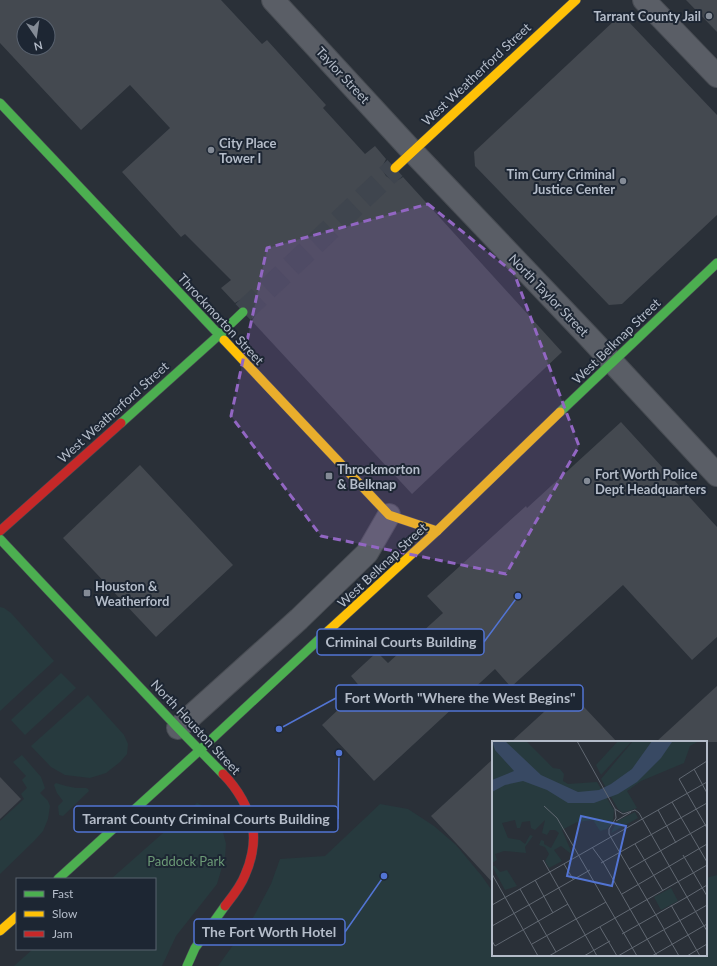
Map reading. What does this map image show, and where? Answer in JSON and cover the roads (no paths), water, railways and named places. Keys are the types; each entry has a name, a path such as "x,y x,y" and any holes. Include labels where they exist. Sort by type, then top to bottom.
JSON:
{"main road":[{"name":"West Weatherford Street","path":"395,168 576,0"},
{"name":"Throckmorton Street","path":"0,103 389,515 437,531"},
{"name":"West Belknap Street","path":"59,878 437,531 717,263"},
{"name":"West Weatherford Street","path":"0,531 244,312"},
{"name":"North Houston Street","path":"0,539 178,728 231,782 248,813 253,830 253,843 251,858 245,876 233,896 195,948 187,966"},
{"path":"0,932 16,917"}],"street":[{"name":"Taylor Street","path":"273,0 412,151"},
{"path":"644,0 717,76"},
{"name":"North Taylor Street","path":"412,151 717,475"},
{"path":"178,728 300,619 366,553 389,515"}],"tunnel":[{"path":"243,312 395,168"}],"place":[{"name":"Tarrant County Jail","path":"709,16"},
{"name":"City Place Tower I","path":"211,150"},
{"name":"Tim Curry Criminal Justice Center","path":"623,181"},
{"name":"Throckmorton & Belknap","path":"329,476"},
{"name":"Fort Worth Police Dept Headquarters","path":"587,481"},
{"name":"Houston & Weatherford","path":"87,593"},
{"name":"Criminal Courts Building","path":"518,596"},
{"name":"Fort Worth \"Where the West Begins\"","path":"279,729"},
{"name":"Tarrant County Criminal Courts Building","path":"339,753"},
{"name":"The Fort Worth Hotel","path":"384,876"}],"park label":[{"name":"Paddock Park","path":"186,861"}]}
